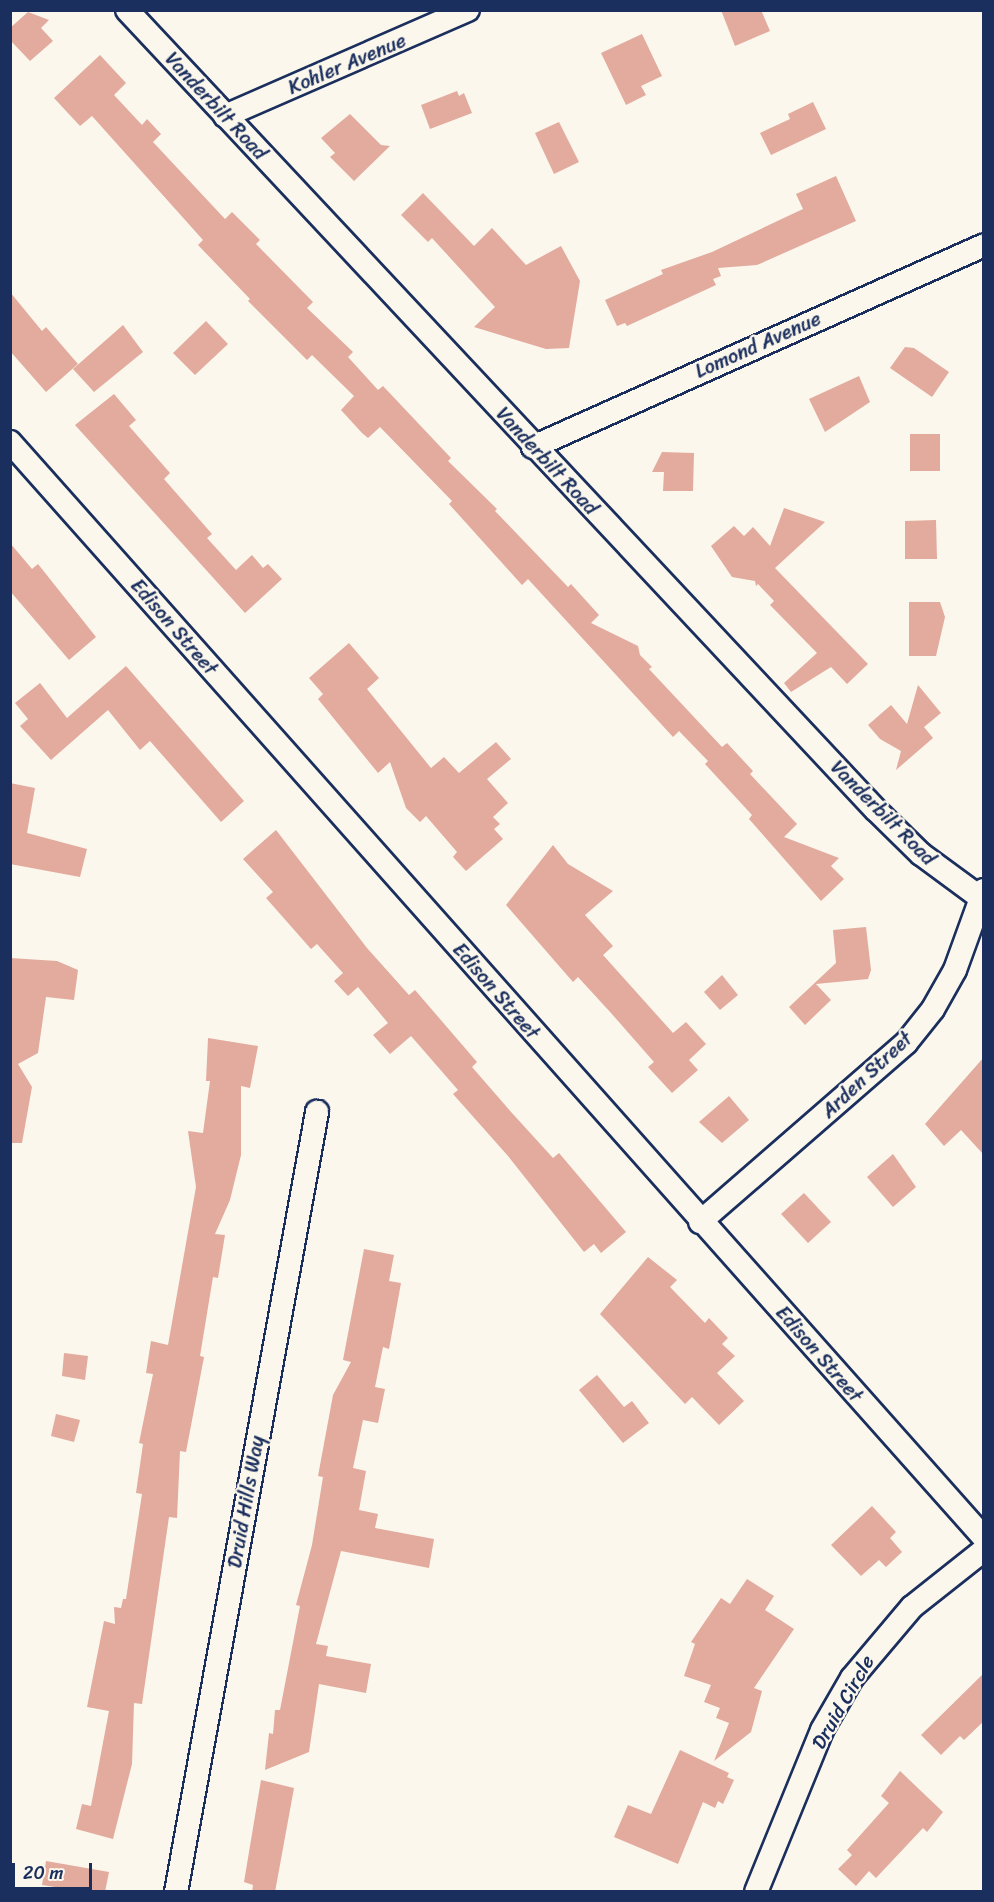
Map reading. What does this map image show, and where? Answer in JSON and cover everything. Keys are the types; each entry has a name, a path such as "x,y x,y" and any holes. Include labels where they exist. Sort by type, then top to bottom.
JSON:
{"street":[{"name":"Vanderbilt Road","path":"127,10 533,447 876,810 921,854 982,894"},
{"name":"Kohler Avenue","path":"225,116 468,10"},
{"name":"Lomond Avenue","path":"533,447 984,245"},
{"name":"Edison Street","path":"10,442 700,1222 984,1538"},
{"name":"Arden Street","path":"700,1222 906,1043 933,1009 955,970 982,894"},
{"name":"Druid Hills Way","path":"176,1892 317,1112"},
{"name":"Druid Circle","path":"756,1892 822,1730 852,1677 912,1607 984,1550"}],"building":[{"path":"721,10 761,10 770,31 735,46"},
{"path":"28,12 49,20 41,28 53,41 30,61 10,40 10,28"},
{"path":"642,34 662,76 641,86 646,95 626,105 601,53"},
{"path":"100,55 126,83 114,95 142,125 147,119 161,134 153,142 225,219 232,212 260,240 256,244 313,302 307,308 353,352 348,357 378,390 383,386 451,458 448,461 497,509 495,511 568,587 571,584 599,615 591,623 638,646 640,655 652,667 649,669 722,747 727,743 753,771 750,774 797,824 784,837 839,858 831,866 844,879 821,901 749,819 752,815 705,764 708,761 679,731 673,737 528,579 522,585 449,504 452,501 380,427 368,438 362,433 341,410 354,396 312,355 307,360 248,301 250,299 198,245 203,240 92,116 80,126 54,98"},
{"path":"457,91 459,96 464,93 472,113 430,129 421,105"},
{"path":"813,102 826,129 771,155 760,133 790,119 788,114"},
{"path":"350,114 381,145 390,146 354,181 330,157 335,153 321,138"},
{"path":"559,122 579,162 554,174 535,133"},
{"path":"836,176 856,221 757,265 718,268 721,276 713,279 716,285 627,326 625,323 617,326 605,300 663,274 661,270 712,252 803,209 796,194"},
{"path":"423,193 474,246 492,228 526,265 561,246 580,281 569,348 546,349 474,327 495,307 432,238 428,242 401,215"},
{"path":"10,292 42,331 46,327 78,364 46,392 10,351"},
{"path":"206,321 228,344 195,375 173,353"},
{"path":"123,325 143,352 94,392 73,369"},
{"path":"905,347 914,348 949,372 932,397 890,368"},
{"path":"859,376 870,402 825,432 809,399"},
{"path":"114,394 136,420 129,426 170,473 164,479 212,534 207,538 236,570 252,555 263,568 268,564 282,579 245,613 75,425"},
{"path":"910,434 940,434 940,471 910,471"},
{"path":"662,452 694,453 693,491 663,491 664,472 652,472"},
{"path":"784,508 825,522 775,568 868,664 847,684 831,667 791,692 784,683 817,653 770,605 774,601 758,584 756,586 755,581 732,577 711,546 734,526 744,536 753,527 770,546"},
{"path":"936,520 937,559 905,559 905,521"},
{"path":"10,543 32,569 38,564 96,637 69,660 10,591"},
{"path":"909,602 940,602 945,617 936,656 909,656"},
{"path":"349,643 379,678 367,689 431,768 444,757 459,773 496,742 511,759 487,779 508,803 493,817 500,824 494,829 503,839 466,871 453,857 457,852 426,816 420,822 406,808 390,762 378,773 318,699 323,694 309,678"},
{"path":"126,666 244,801 221,822 150,741 140,750 108,710 51,760 20,726 28,719 15,703 40,683 67,718"},
{"path":"918,685 941,713 924,727 933,738 896,770 901,751 880,739 868,725 891,705 907,724"},
{"path":"10,783 35,788 27,833 87,849 80,877 10,864"},
{"path":"276,830 367,948 409,995 415,990 477,1062 472,1067 512,1113 553,1158 559,1153 626,1232 601,1253 594,1244 584,1252 508,1156 453,1094 458,1090 411,1036 390,1054 373,1035 388,1023 358,987 348,996 334,981 343,973 317,944 311,949 266,898 273,892 243,859"},
{"path":"553,845 568,864 613,891 585,915 613,946 603,955 673,1033 686,1022 706,1044 689,1060 698,1070 672,1093 648,1067 654,1062 611,1013 578,977 573,982 506,905"},
{"path":"866,927 871,970 868,979 816,984 831,1000 805,1025 789,1007 836,963 833,930"},
{"path":"10,958 57,961 78,970 74,1000 46,997 38,1053 18,1064 32,1087 22,1143 10,1143"},
{"path":"722,975 738,995 720,1010 704,992"},
{"path":"208,1038 258,1046 250,1088 241,1086 241,1155 230,1200 215,1234 225,1235 218,1278 213,1277 200,1356 204,1357 186,1452 180,1451 177,1518 169,1517 142,1704 134,1703 132,1764 113,1839 76,1829 82,1804 91,1806 109,1711 87,1707 104,1621 115,1624 114,1607 121,1608 123,1599 126,1599 142,1494 136,1493 143,1444 139,1443 153,1374 146,1373 151,1341 168,1345 196,1187 188,1131 203,1133 210,1081 206,1081"},
{"path":"984,1057 984,1155 961,1130 944,1146 925,1124"},
{"path":"729,1096 749,1120 722,1143 699,1122"},
{"path":"893,1154 916,1187 893,1207 867,1177"},
{"path":"804,1193 831,1222 808,1243 781,1214"},
{"path":"364,1249 394,1255 389,1281 401,1283 389,1349 383,1347 375,1387 385,1389 378,1423 363,1420 353,1468 366,1471 359,1510 378,1514 375,1528 434,1539 429,1568 341,1551 316,1644 328,1646 326,1656 371,1664 366,1693 319,1684 309,1752 265,1770 269,1733 273,1734 275,1710 280,1710 300,1606 296,1605 312,1545 323,1477 318,1476 333,1395 351,1362 343,1360"},
{"path":"648,1257 677,1280 670,1287 705,1323 709,1318 728,1338 722,1344 735,1356 717,1373 744,1401 719,1425 692,1397 685,1404 600,1314"},
{"path":"64,1353 88,1356 85,1380 62,1376"},
{"path":"597,1375 624,1407 632,1401 649,1423 623,1443 579,1390"},
{"path":"56,1414 80,1420 74,1442 51,1436"},
{"path":"872,1506 896,1532 890,1538 902,1552 886,1567 879,1560 861,1576 831,1545"},
{"path":"747,1579 774,1596 765,1610 794,1629 754,1688 762,1691 751,1732 714,1761 729,1723 716,1718 720,1708 704,1702 711,1685 684,1676 695,1644 691,1642 721,1598 730,1604"},
{"path":"984,1673 984,1721 964,1740 960,1736 941,1755 921,1735"},
{"path":"680,1750 729,1773 727,1777 734,1780 723,1804 718,1801 715,1808 703,1802 678,1864 614,1837 628,1805 651,1814"},
{"path":"900,1771 943,1812 927,1832 923,1828 876,1878 869,1871 856,1886 838,1869 852,1855 847,1850 889,1803 881,1796"},
{"path":"261,1780 294,1788 275,1892 252,1892 253,1885 244,1882"},
{"path":"46,1861 109,1872 105,1892 54,1892 55,1887 42,1885"}]}
